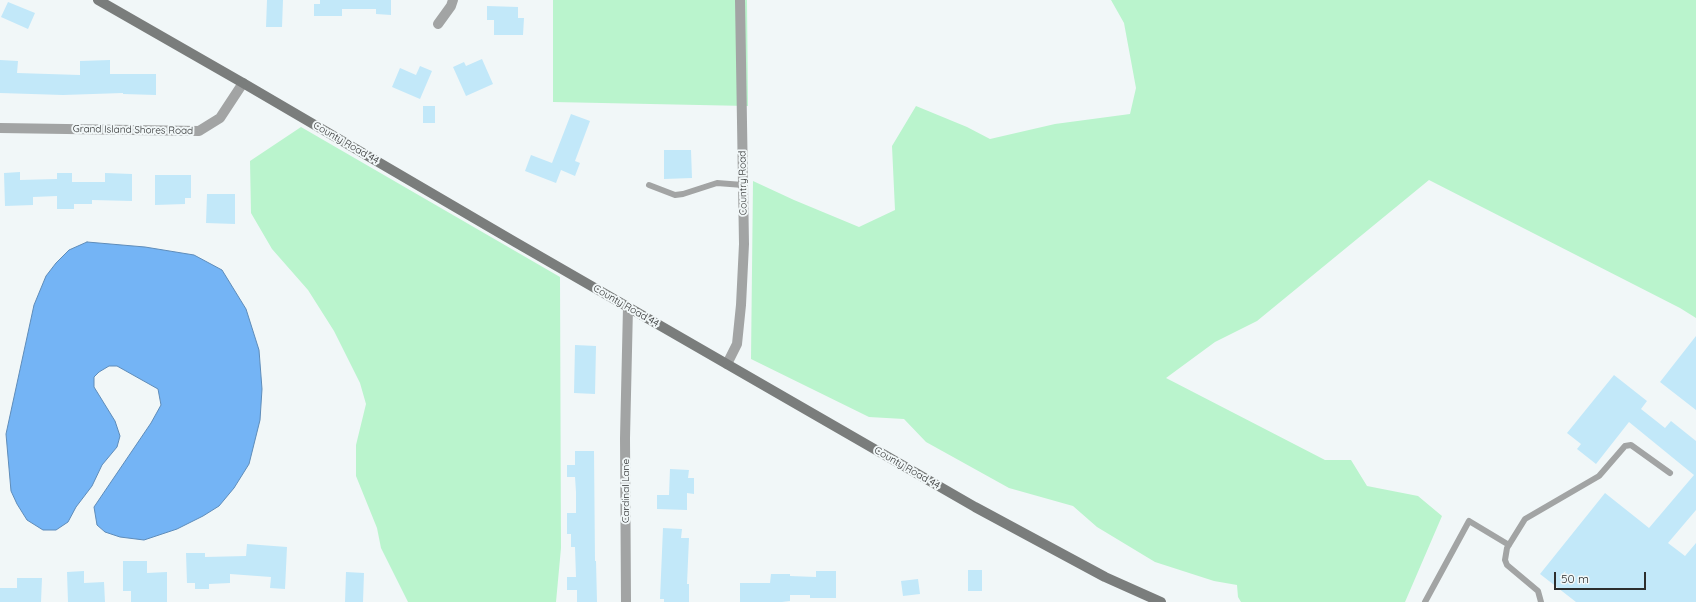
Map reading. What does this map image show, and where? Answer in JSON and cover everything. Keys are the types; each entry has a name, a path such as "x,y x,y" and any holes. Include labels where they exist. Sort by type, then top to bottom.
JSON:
{"main road":[{"name":"County Road 44","path":"98,0 243,82 628,307 975,506 1105,577 1161,602"}],"street":[{"path":"438,24 451,6 453,0"},
{"name":"Country Road","path":"727,364 737,344 741,305 744,244 740,0"},
{"name":"Grand Island Shores Road","path":"0,128 199,131 220,118 243,82"},
{"name":"Cardinal Lane","path":"626,602 626,380 628,307"}],"lane":[{"path":"649,185 675,195 683,194 717,183 743,184"},
{"path":"1540,602 1538,591 1507,564 1505,554 1525,519 1600,476 1625,446 1631,445 1670,473"},
{"path":"1425,602 1469,521 1509,545"}],"green space":[{"path":"553,0 747,0 748,106 553,102"},
{"path":"1111,0 1696,0 1696,318 1680,308 1429,180 1257,321 1215,342 1166,378 1325,460 1351,460 1367,486 1418,496 1442,516 1405,602 1241,602 1238,597 1237,585 1214,581 1155,562 1097,527 1073,506 1009,488 926,442 904,419 869,417 751,359 753,181 859,227 895,210 892,146 916,106 967,127 990,139 1055,124 1130,114 1136,88 1124,23"},
{"path":"301,127 560,277 561,548 556,602 408,602 381,548 377,528 356,476 356,445 366,404 360,383 334,331 308,290 272,249 251,213 250,161"}],"water":[{"path":"87,242 145,247 194,255 222,270 246,309 259,350 262,389 260,420 249,464 234,488 219,506 177,529 144,540 120,537 105,532 97,525 94,507 151,423 161,405 158,389 117,366 109,366 99,372 94,377 94,387 115,421 120,436 117,447 102,465 92,486 76,507 68,522 56,530 43,530 27,520 11,491 6,434 34,305 46,276 56,263 69,250"}],"building":[{"path":"267,0 283,0 282,27 266,27"},
{"path":"320,0 391,0 391,15 376,14 376,9 342,9 342,16 314,16 314,4 320,4"},
{"path":"8,2 35,13 28,29 1,17"},
{"path":"487,6 518,7 518,18 524,18 523,35 494,35 494,20 487,20"},
{"path":"482,59 493,84 466,96 453,67 464,62 466,66"},
{"path":"0,60 18,61 17,73 80,75 80,61 110,60 110,74 156,74 156,95 123,93 63,95 0,93"},
{"path":"420,66 432,71 420,99 392,87 400,68 416,75"},
{"path":"423,106 435,106 435,123 423,123"},
{"path":"571,114 590,121 575,161 580,163 575,176 561,170 556,183 525,171 531,155 552,163"},
{"path":"664,150 691,150 692,178 664,179"},
{"path":"20,172 20,180 57,179 57,173 72,173 72,182 105,182 105,173 132,174 132,201 92,200 92,204 74,204 74,209 57,209 57,196 33,197 33,205 5,206 4,173"},
{"path":"155,175 191,175 191,198 185,198 185,204 155,205"},
{"path":"207,194 235,194 235,224 206,223"},
{"path":"1696,336 1696,410 1660,382"},
{"path":"575,345 596,346 595,394 574,393"},
{"path":"1614,375 1647,401 1641,409 1665,428 1671,421 1696,441 1696,510 1668,543 1685,556 1696,543 1696,602 1576,602 1540,574 1605,493 1649,528 1694,475 1629,422 1596,464 1577,449 1581,444 1567,433"},
{"path":"575,451 594,451 597,602 577,602 577,590 567,590 567,577 576,577 575,547 571,547 571,534 567,534 567,513 576,513 575,477 567,477 567,465 575,465"},
{"path":"670,469 689,470 688,478 694,478 694,494 687,493 687,510 657,509 657,495 669,495"},
{"path":"663,528 682,529 681,538 689,538 687,584 689,584 689,602 664,602 664,599 660,599"},
{"path":"247,544 287,547 285,589 270,588 271,577 230,574 230,583 209,584 209,589 195,589 195,583 187,583 186,553 205,553 205,557 246,556"},
{"path":"123,561 147,561 147,573 167,572 167,602 131,602 131,591 123,591"},
{"path":"968,570 982,570 982,591 968,591"},
{"path":"84,571 84,583 104,582 105,602 68,602 67,572"},
{"path":"816,571 836,571 836,598 810,598 810,595 790,595 790,601 740,602 740,583 770,583 771,574 790,574 790,576 816,577"},
{"path":"346,572 364,573 363,602 345,602"},
{"path":"17,578 42,578 41,602 0,602 0,588 17,588"},
{"path":"918,579 920,594 903,596 901,581"}]}
